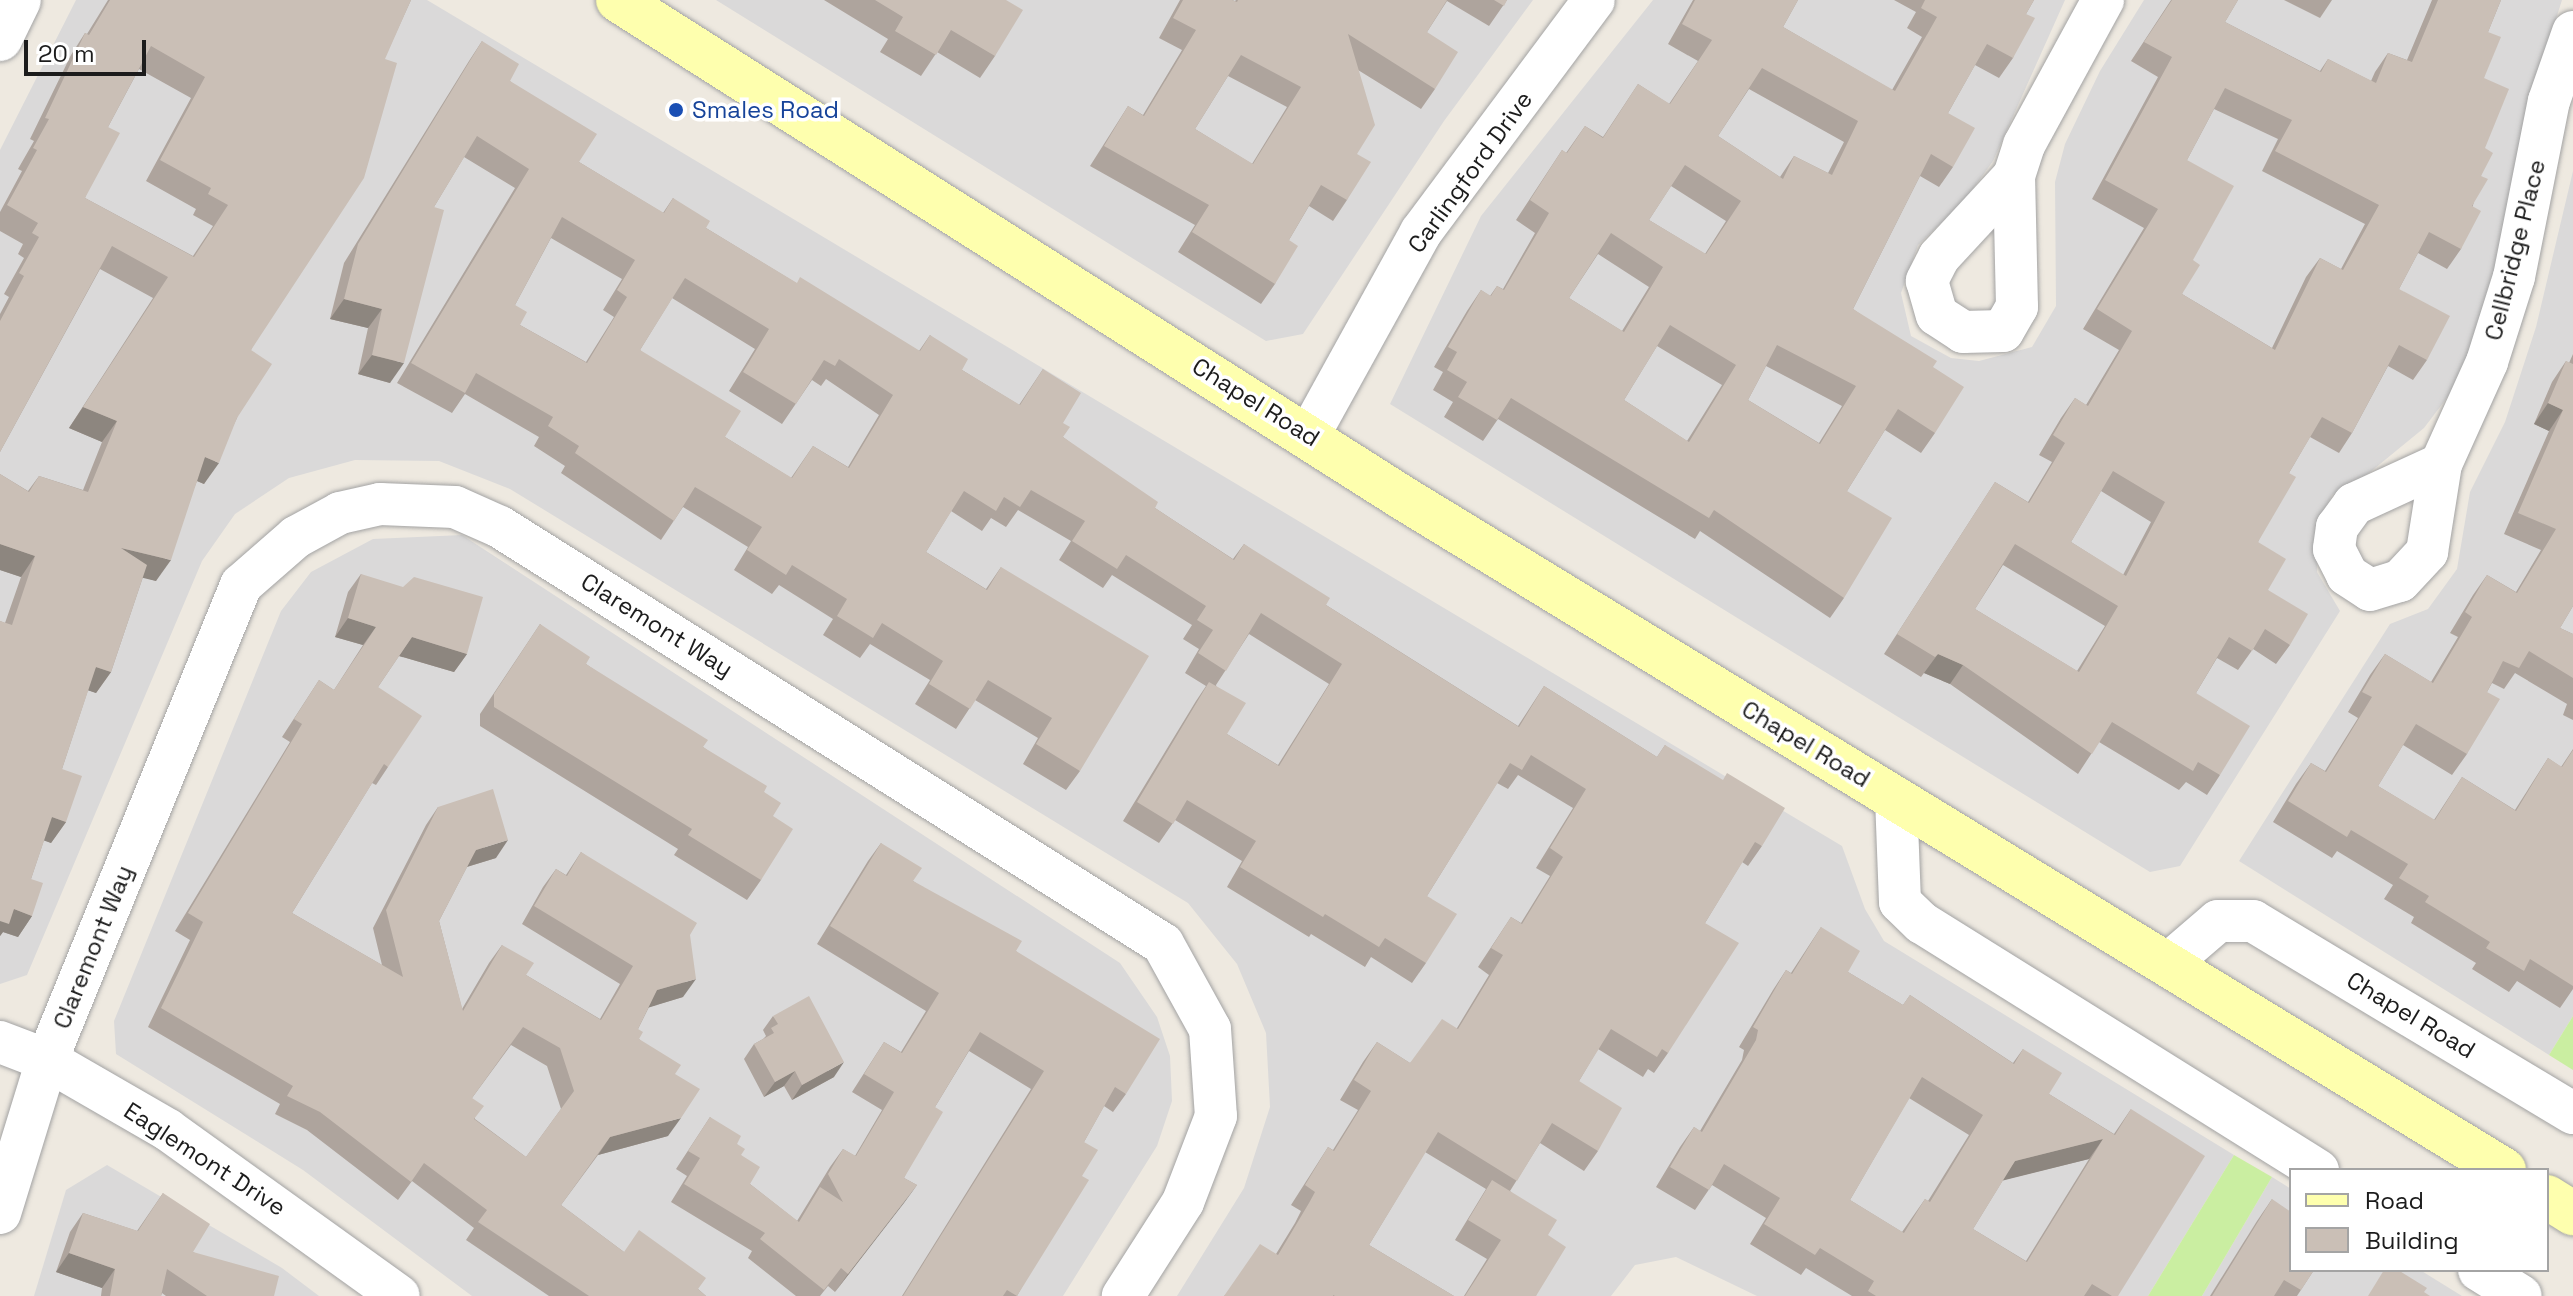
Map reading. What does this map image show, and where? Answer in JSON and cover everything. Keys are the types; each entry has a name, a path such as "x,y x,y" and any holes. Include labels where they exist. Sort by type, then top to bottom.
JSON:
{"main road":[{"name":"Chapel Road","path":"618,0 1309,435 2501,1168"},
{"path":"2549,1198 2573,1213"}],"street":[{"path":"0,39 19,0"},
{"name":"Carlingford Drive","path":"1309,435 1421,232 1594,0"},
{"path":"2014,176 2024,145 2103,0"},
{"name":"Cellbridge Place","path":"2441,464 2487,362 2514,277 2549,101 2573,32"},
{"name":"Claremont Way","path":"0,1213 47,1060 241,585 296,537 340,513 380,504 455,507 500,527 1163,944 1210,1029 1216,1116 1183,1202 1123,1296"},
{"name":"Chapel Road","path":"1896,798 1900,902 1922,923 2315,1168"},
{"name":"Chapel Road","path":"2168,964 2218,921 2253,921 2573,1113"},
{"name":"Eaglemont Drive","path":"0,1042 47,1060 168,1130 399,1296"},
{"path":"2482,1272 2521,1296"}],"shaded area":[{"path":"76,0 427,0 1842,846 1865,909 1884,941 2234,1155 2148,1296 1757,1296 1676,1257 1635,1265 1611,1296 1177,1296 1244,1188 1270,1107 1266,1033 1237,964 1188,903 510,489 439,461 355,460 289,478 235,514 202,561 27,975 0,984 0,150"},
{"path":"716,0 1533,0 1444,121 1303,334 1266,341"},
{"path":"1653,0 2065,0 1993,161 1964,201 1918,245 1901,293 1911,336 1951,358 1979,361 2032,347 2056,306 2055,182 2065,144 2100,71 2144,0 2562,0 2524,119 2504,233 2471,366 2424,428 2369,473 2332,495 2318,528 2317,572 2340,611 2180,866 2150,872 1390,404 1481,216"},
{"path":"2573,171 2573,1016 2549,1055 2239,861 2390,624 2428,609 2457,569 2470,492 2505,422 2536,327"},
{"path":"462,535 1120,963 1157,1017 1170,1056 1172,1101 1157,1146 1063,1296 472,1296 303,1170 116,1054 114,1021 281,611 311,572 373,539"},
{"path":"107,1165 282,1268 319,1296 34,1296 66,1190"},
{"path":"2272,1177 2289,1188 2289,1272 2423,1272 2462,1296 2202,1296"}],"green space":[{"path":"2573,1016 2573,1070 2549,1055"},
{"path":"2234,1155 2272,1177 2202,1296 2148,1296"}],"building":[{"path":"110,0 411,0 385,59 397,63 364,178 251,350 272,364 237,418 219,463 205,457 171,560 121,548 147,565 111,672 96,667 62,769 82,776 66,822 52,817 31,879 43,883 32,916 14,909 9,924 0,921 0,621 12,625 35,556 0,544 0,474 29,492 39,476 88,492 117,421 83,407 168,277 112,246 0,452 0,321 24,276 19,273 39,237 32,233 38,223 7,205 37,150 33,148 49,119 45,118 85,33 89,35","holes":["151,46 205,77 160,160 211,188 208,194 228,205 194,257 85,198 120,133 108,127"]},
{"path":"875,0 1006,0 1023,10 995,56 951,30 936,55 895,31 903,17"},
{"path":"1183,0 1447,0 1427,32 1458,52 1435,89 1348,34 1375,125 1357,154 1371,162 1347,200 1321,185 1289,240 1298,246 1275,284 1192,232 1209,205 1104,146 1128,106 1144,116 1196,30 1173,18","holes":["1241,55 1301,87 1253,164 1195,129"]},
{"path":"1695,0 1798,0 1783,27 1895,91 1937,17 1921,8 1925,0 2034,0 2026,14 2035,18 2013,58 1987,44 1948,113 1975,128 1953,167 1931,154 1853,309 1937,361 1933,367 1964,387 1935,433 1898,409 1847,491 1892,518 1844,598 1714,510 1709,518 1511,398 1497,420 1458,397 1467,382 1447,370 1457,352 1448,347 1481,290 1491,296 1497,286 1504,290 1549,213 1530,200 1562,150 1567,153 1585,126 1603,138 1638,84 1670,104 1712,40 1682,24","holes":["1762,68 1858,121 1832,175 1794,156 1783,179 1718,136","1685,165 1741,201 1706,254 1649,220","1611,233 1663,267 1624,332 1569,298","1670,325 1736,365 1689,442 1624,400","1777,345 1856,386 1820,444 1748,400"]},
{"path":"2172,0 2238,0 2225,22 2321,72 2328,59 2376,83 2388,53 2412,62 2438,0 2501,0 2488,32 2501,37 2484,78 2509,89 2485,148 2493,153 2481,176 2488,179 2472,206 2481,211 2461,249 2429,232 2399,289 2450,316 2427,360 2399,345 2352,433 2322,417 2289,473 2296,477 2258,542 2286,559 2268,590 2308,614 2290,645 2265,629 2252,651 2229,637 2196,693 2250,726 2220,775 2198,762 2193,771 2112,722 2092,754 1963,665 1938,654 1935,657 1897,634 1995,482 2029,503 2065,443 2053,435 2075,398 2088,406 2132,331 2097,309 2158,209 2105,180 2172,57 2144,42","holes":["2225,88 2292,120 2275,151 2379,205 2343,270 2320,258 2275,350 2182,294 2200,265 2193,260 2234,186 2187,160","2113,471 2165,502 2126,576 2071,542","2015,544 2118,606 2079,672 1975,609"]},
{"path":"482,41 519,64 510,81 597,134 579,162 664,213 673,198 710,221 706,228 797,283 800,277 920,351 930,335 968,359 962,370 1020,405 1043,369 1081,393 1063,423 1070,427 1063,437 1158,502 1155,508 1234,560 1244,544 1330,598 1326,605 1519,727 1544,686 1657,757 1665,745 1723,780 1727,773 1785,808 1762,846 1755,842 1705,923 1739,943 1668,1053 1662,1049 1657,1057 1611,1029 1579,1081 1622,1108 1598,1151 1552,1123 1517,1181 1438,1132 1369,1245 1454,1296 1224,1296 1260,1244 1278,1255 1315,1192 1305,1185 1328,1147 1334,1151 1371,1091 1354,1080 1377,1042 1410,1063 1442,1019 1458,1029 1503,955 1491,948 1511,917 1522,924 1563,857 1550,848 1586,789 1531,755 1522,770 1510,763 1427,896 1457,914 1426,963 1385,938 1379,947 1240,867 1256,841 1187,800 1173,824 1137,802 1209,682 1246,703 1227,734 1279,766 1342,664 1261,613 1226,671 1198,653 1213,630 1197,620 1206,606 1126,555 1117,569 1072,541 1085,521 1031,490 1020,507 1004,497 996,511 964,491 926,552 987,590 1001,567 1149,656 1080,771 1036,744 1052,718 988,680 970,709 929,684 943,661 882,623 873,638 837,616 847,599 792,565 786,575 747,550 762,527 695,487 674,521 575,453 579,446 548,426 553,417 476,373 465,393 411,363 529,169 477,136 434,207 444,210 404,363 372,355 382,309 344,299 358,244","holes":["562,217 635,260 617,290 627,297 587,363 520,325 527,312 515,305","685,278 769,329 743,372 796,404 824,360 835,366 839,359 893,395 849,468 813,446 792,478 725,437 741,411 640,350"]},
{"path":"2566,361 2573,364 2573,606 2560,628 2573,634 2573,678 2529,651 2519,668 2503,661 2487,692 2500,699 2467,754 2416,724 2378,786 2435,820 2462,777 2516,811 2548,758 2562,767 2573,750 2573,986 2530,959 2524,971 2486,948 2490,942 2425,902 2429,896 2399,878 2408,864 2351,830 2347,837 2288,801 2311,763 2326,772 2372,697 2362,692 2385,654 2433,683 2472,617 2465,612 2487,575 2517,593 2556,529 2518,513 2563,410 2548,403"},
{"path":"361,574 403,587 414,577 483,597 467,654 412,637 378,687 422,716 388,767 384,764 292,913 403,977 386,910 438,807 493,789 508,840 476,850 439,921 463,1011 502,945 534,963 526,975 601,1020 633,966 534,906 556,869 567,876 581,852 697,923 690,935 696,979 657,990 638,1029 643,1032 639,1039 681,1065 675,1074 700,1089 681,1118 610,1137 561,1205 624,1252 639,1230 706,1278 698,1289 706,1296 589,1296 478,1222 487,1210 424,1163 411,1182 320,1112 287,1096 293,1086 161,1008 203,922 188,913 302,724 294,719 319,680 334,690 376,627 348,618","holes":["523,1027 560,1048 574,1091 526,1157 474,1119 484,1106 472,1098"]},
{"path":"540,624 590,657 586,664 708,740 703,747 767,786 764,792 781,803 773,816 793,829 761,880 688,835 692,829 494,707 494,694"},
{"path":"881,843 922,868 913,881 1022,941 1016,951 1160,1039 1126,1094 1115,1087 1084,1142 1098,1150 1082,1176 1089,1180 1017,1296 1007,1290 1003,1296 903,1296 1044,1071 980,1032 935,1107 943,1112 904,1178 917,1185 848,1274 841,1268 824,1290 760,1239 765,1233 684,1184 700,1158 688,1151 710,1117 741,1136 737,1144 745,1149 741,1155 760,1167 750,1184 799,1222 820,1187 843,1202 828,1174 843,1149 856,1156 894,1092 864,1074 884,1042 902,1053 939,993 830,926"},
{"path":"1821,927 1860,951 1848,972 1903,1005 1910,995 2014,1064 2023,1049 2062,1073 2049,1094 2115,1135 2131,1109 2205,1156 2118,1296 2112,1296 2092,1284 2084,1296 1876,1296 1868,1291 1874,1281 1820,1248 1815,1255 1764,1224 1780,1198 1724,1164 1709,1190 1670,1167 1694,1127 1702,1132 1756,1040 1758,1030 1753,1027 1786,970 1792,974","holes":["1922,1077 1983,1115 1930,1202 1925,1199 1904,1233 1850,1200","2103,1139 2027,1262 1973,1229 2015,1161"]},
{"path":"809,996 844,1062 802,1085 795,1071 775,1082 754,1044 774,1033 771,1028 778,1024 773,1016"},
{"path":"1492,1180 1557,1220 1548,1235 1566,1247 1536,1296 1465,1296 1501,1240 1468,1220"},
{"path":"163,1193 210,1224 193,1252 279,1276 274,1296 207,1296 167,1269 161,1296 110,1296 115,1269 69,1253 83,1213 138,1231"},
{"path":"2272,1199 2289,1211 2289,1272 2313,1272 2301,1290 2284,1280 2274,1296 2212,1296"},
{"path":"2383,1272 2401,1272 2427,1288 2424,1292 2430,1296 2368,1296"}],"place":[{"name":"Smales Road","path":"676,110"}]}
